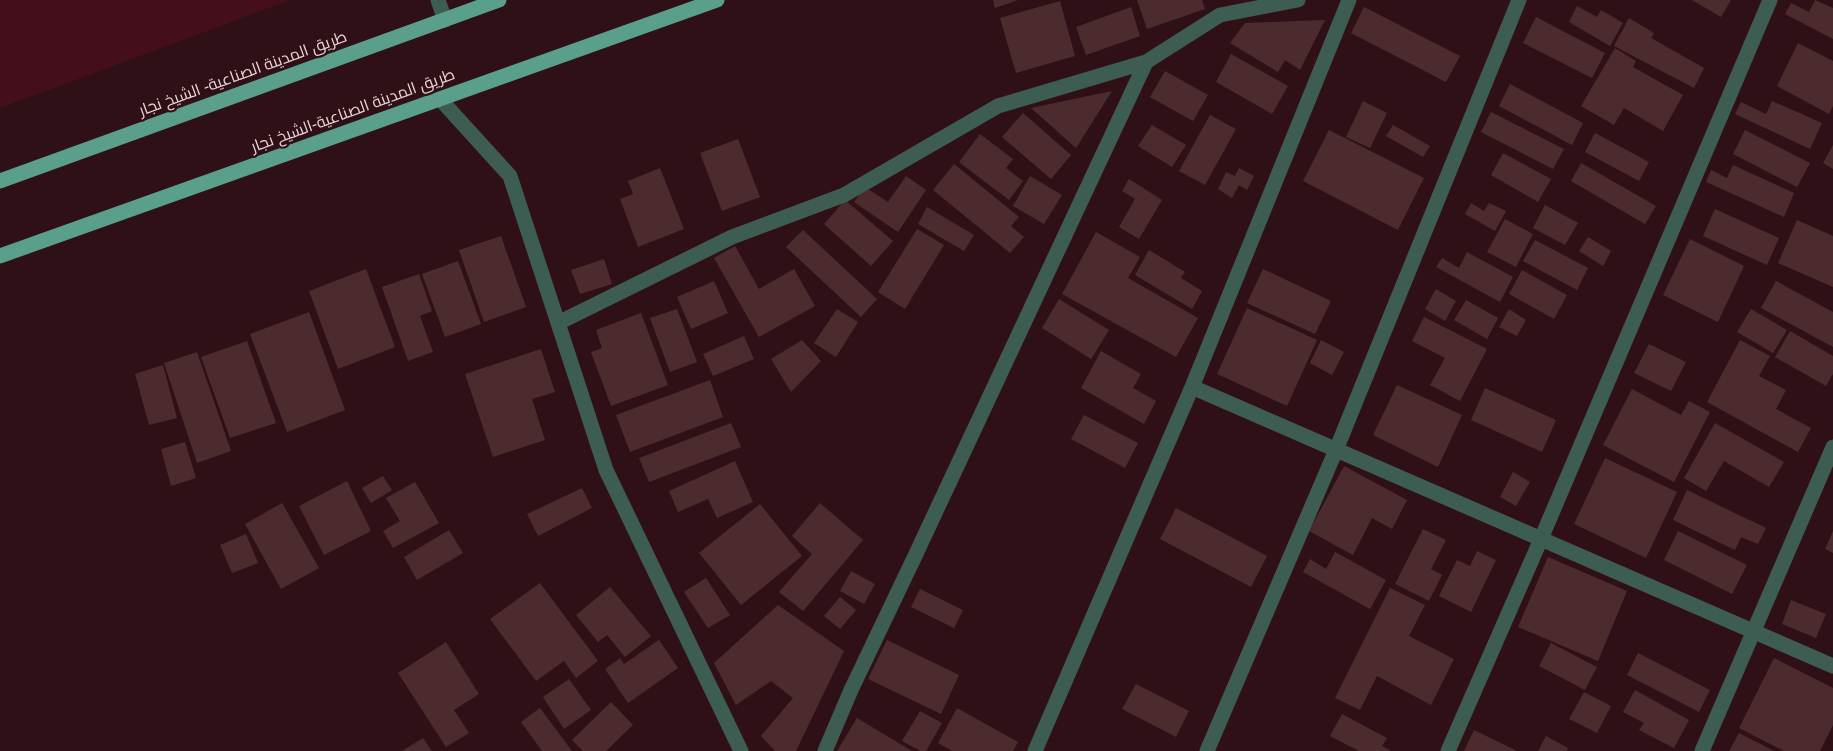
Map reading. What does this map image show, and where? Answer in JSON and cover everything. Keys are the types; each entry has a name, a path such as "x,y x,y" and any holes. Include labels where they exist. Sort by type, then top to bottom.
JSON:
{"main road":[{"name":"طريق المدينة الصناعية- الشيخ نجار","path":"0,181 499,0"},
{"name":"طريق المدينة الصناعية-الشيخ نجار","path":"0,256 717,0"}],"street":[{"path":"438,0 445,20"},
{"path":"558,323 732,237 844,195 998,106 1146,62 1220,15 1298,0"},
{"path":"1035,751 1192,387 1349,0"},
{"path":"1207,751 1336,450 1519,0"},
{"path":"1448,751 1541,539 1770,0"},
{"path":"825,751 851,690 1146,62"},
{"path":"440,99 510,176 606,470 741,751"},
{"path":"1192,387 1833,666"},
{"path":"1702,751 1833,447"}],"shaded area":[{"path":"0,0 290,0 0,108"}],"building":[{"path":"993,0 1018,0 995,8"},
{"path":"1137,0 1202,0 1205,9 1147,29"},
{"path":"1692,0 1731,0 1721,17"},
{"path":"1815,0 1833,8 1833,39 1785,14 1791,3 1809,12"},
{"path":"1060,1 1075,56 1016,73 1000,18"},
{"path":"1577,6 1597,17 1601,10 1623,23 1610,46 1569,22"},
{"path":"1131,7 1140,36 1086,55 1076,27"},
{"path":"1364,7 1460,56 1446,82 1351,33"},
{"path":"1536,17 1605,53 1592,78 1523,43"},
{"path":"1629,18 1654,33 1651,38 1704,68 1694,88 1614,46"},
{"path":"1325,20 1300,70 1285,60 1278,72 1230,43 1245,23"},
{"path":"1798,43 1833,61 1833,106 1829,114 1777,86"},
{"path":"1615,48 1636,61 1633,67 1683,95 1663,131 1624,108 1614,125 1581,106"},
{"path":"1231,54 1288,86 1272,114 1216,82"},
{"path":"1165,71 1208,95 1193,121 1150,97"},
{"path":"1510,84 1583,123 1572,145 1499,106"},
{"path":"1112,91 1076,148 1031,108"},
{"path":"1363,101 1387,113 1370,148 1346,137"},
{"path":"1772,101 1822,123 1810,149 1735,114 1741,102 1766,114"},
{"path":"1491,112 1564,149 1553,169 1481,132"},
{"path":"1023,113 1071,155 1051,179 1002,137"},
{"path":"1210,115 1236,129 1205,185 1179,171"},
{"path":"1152,125 1186,145 1172,167 1138,146"},
{"path":"1393,125 1430,146 1423,157 1386,136"},
{"path":"1329,130 1424,178 1398,230 1303,181"},
{"path":"1745,130 1810,163 1797,187 1733,154"},
{"path":"1595,133 1649,162 1639,181 1585,152"},
{"path":"980,134 1013,159 1006,168 1023,181 1009,200 959,162"},
{"path":"738,139 760,197 722,211 700,153"},
{"path":"1833,145 1833,169 1823,163"},
{"path":"1503,153 1551,179 1538,202 1491,175"},
{"path":"1581,163 1656,206 1645,224 1571,181"},
{"path":"954,164 1019,217 1011,226 1024,237 1010,253 933,190"},
{"path":"1733,165 1794,193 1784,217 1706,182 1711,170 1727,178"},
{"path":"660,168 684,229 638,247 620,199 633,194 628,181"},
{"path":"1239,168 1254,176 1247,190 1239,185 1232,198 1218,189 1226,172 1235,176"},
{"path":"906,176 926,190 898,232 854,202 865,187 888,202"},
{"path":"1030,176 1062,195 1044,224 1013,206"},
{"path":"1129,179 1162,200 1139,239 1119,227 1135,199 1122,191"},
{"path":"845,200 893,241 871,266 824,224"},
{"path":"1471,203 1484,211 1489,203 1506,211 1495,231 1465,214"},
{"path":"1545,205 1578,223 1565,245 1533,228"},
{"path":"927,207 974,235 964,251 918,224"},
{"path":"1715,209 1779,238 1767,265 1703,236"},
{"path":"1505,219 1533,234 1516,267 1487,252"},
{"path":"1797,220 1833,236 1833,287 1778,263"},
{"path":"917,229 944,245 905,309 878,292"},
{"path":"803,230 877,299 861,317 786,247"},
{"path":"1096,232 1140,257 1128,278 1198,318 1176,357 1062,294"},
{"path":"501,236 526,307 484,322 459,250"},
{"path":"1588,237 1611,251 1603,266 1579,251"},
{"path":"1690,239 1744,266 1718,322 1663,295"},
{"path":"1535,240 1588,268 1577,290 1523,261"},
{"path":"735,246 759,289 794,269 815,306 759,337 714,258"},
{"path":"1149,250 1185,272 1181,278 1202,291 1192,309 1135,275"},
{"path":"1467,252 1513,277 1500,302 1436,267 1442,258 1459,268"},
{"path":"604,259 612,284 580,294 571,270"},
{"path":"458,261 481,324 445,337 422,274"},
{"path":"366,269 395,347 338,369 309,291"},
{"path":"1263,269 1331,301 1315,334 1247,303"},
{"path":"1522,270 1567,295 1554,319 1509,294"},
{"path":"419,274 432,311 420,316 433,352 408,361 382,287"},
{"path":"714,281 728,313 691,329 677,297"},
{"path":"1776,281 1833,312 1833,347 1761,308"},
{"path":"1436,289 1456,301 1445,321 1425,309"},
{"path":"1059,299 1109,330 1091,359 1042,328"},
{"path":"1466,300 1498,318 1487,339 1454,320"},
{"path":"1247,308 1317,340 1287,406 1217,374"},
{"path":"677,309 697,362 670,372 650,318"},
{"path":"837,309 858,322 836,357 814,343"},
{"path":"1509,309 1526,320 1517,336 1499,327"},
{"path":"1751,309 1787,330 1773,353 1737,332"},
{"path":"309,312 345,410 287,432 250,334"},
{"path":"641,313 668,385 611,406 591,352 602,348 596,330"},
{"path":"1424,317 1487,349 1460,401 1430,385 1445,358 1412,341"},
{"path":"1790,331 1833,356 1833,374 1826,386 1775,357"},
{"path":"744,336 754,359 713,376 703,354"},
{"path":"802,340 821,361 791,392 771,359"},
{"path":"1321,340 1344,352 1332,375 1310,363"},
{"path":"1740,340 1770,356 1759,376 1786,390 1776,409 1811,428 1798,452 1707,402"},
{"path":"247,341 276,423 230,438 201,357"},
{"path":"1649,344 1686,362 1671,391 1634,373"},
{"path":"541,349 555,392 532,399 545,440 493,457 465,374"},
{"path":"1101,351 1141,374 1133,388 1156,401 1144,424 1081,388"},
{"path":"197,352 231,451 197,463 164,363"},
{"path":"163,365 177,418 149,425 135,374"},
{"path":"710,380 723,417 630,452 616,415"},
{"path":"1397,385 1462,415 1438,467 1373,435"},
{"path":"1485,388 1556,420 1542,452 1471,420"},
{"path":"1632,389 1681,415 1689,401 1710,412 1674,482 1603,445"},
{"path":"1084,415 1138,443 1125,468 1071,439"},
{"path":"731,423 741,447 649,482 639,458"},
{"path":"1715,423 1784,462 1769,487 1724,461 1706,491 1684,478"},
{"path":"185,442 196,478 171,486 161,449"},
{"path":"1605,458 1677,492 1646,558 1574,524"},
{"path":"735,461 753,502 717,518 708,499 678,512 669,491"},
{"path":"1344,466 1407,500 1392,529 1372,518 1353,555 1309,531"},
{"path":"1513,472 1530,482 1516,506 1500,497"},
{"path":"383,476 392,490 371,503 362,488"},
{"path":"347,481 371,531 324,555 299,506"},
{"path":"415,482 439,523 393,548 383,531 400,521 386,498"},
{"path":"582,488 592,508 538,536 527,514"},
{"path":"1687,490 1766,528 1758,544 1741,537 1735,550 1673,520"},
{"path":"282,503 319,568 281,589 245,524"},
{"path":"820,503 863,540 803,611 779,592 812,554 792,536"},
{"path":"760,504 802,556 741,605 699,553"},
{"path":"1176,508 1267,556 1251,587 1160,539"},
{"path":"1423,529 1446,540 1431,569 1442,575 1429,601 1395,584"},
{"path":"449,530 463,553 417,580 404,557"},
{"path":"1678,531 1747,565 1732,594 1664,560"},
{"path":"1833,531 1833,553 1825,549"},
{"path":"246,534 258,563 232,573 220,545"},
{"path":"1477,551 1496,560 1471,612 1439,596 1457,560 1470,566"},
{"path":"1335,552 1386,580 1370,609 1303,572 1310,559 1326,569"},
{"path":"1548,557 1627,591 1598,661 1518,627"},
{"path":"851,571 875,584 864,604 840,591"},
{"path":"706,578 730,615 708,628 684,592"},
{"path":"540,583 598,661 576,678 564,661 536,681 490,619"},
{"path":"610,587 651,636 625,657 607,635 598,642 576,615"},
{"path":"1390,588 1425,605 1409,636 1454,659 1431,705 1377,676 1360,710 1335,698"},
{"path":"920,589 963,610 954,628 911,607"},
{"path":"840,597 856,610 840,629 824,616"},
{"path":"1791,600 1826,614 1816,638 1782,624"},
{"path":"778,605 844,651 796,751 775,751 761,736 793,698 771,681 736,705 714,663"},
{"path":"659,640 678,668 628,703 605,669 620,658 624,664"},
{"path":"887,640 959,675 941,714 868,679"},
{"path":"446,642 479,694 454,710 469,733 446,747 398,673"},
{"path":"1551,643 1597,667 1585,690 1539,666"},
{"path":"1638,653 1710,690 1699,712 1627,675"},
{"path":"1774,658 1833,688 1833,725 1820,751 1784,751 1739,728"},
{"path":"569,679 591,710 564,729 543,697"},
{"path":"1136,684 1189,711 1176,737 1122,709"},
{"path":"1635,690 1689,720 1674,748 1639,730 1644,723 1623,712"},
{"path":"1584,692 1611,706 1597,733 1569,719"},
{"path":"611,702 633,725 606,751 583,751 572,740"},
{"path":"540,708 572,751 542,751 521,722"},
{"path":"957,708 1018,742 1013,751 952,751 938,743"},
{"path":"920,711 942,723 926,751 920,751 902,741"},
{"path":"1342,714 1387,738 1382,746 1391,751 1359,751 1330,736"},
{"path":"857,718 912,751 837,751"},
{"path":"1474,730 1517,751 1464,751"},
{"path":"1739,733 1774,751 1729,751"},
{"path":"1546,736 1568,748 1567,751 1538,751"},
{"path":"423,738 432,751 402,751"}]}
